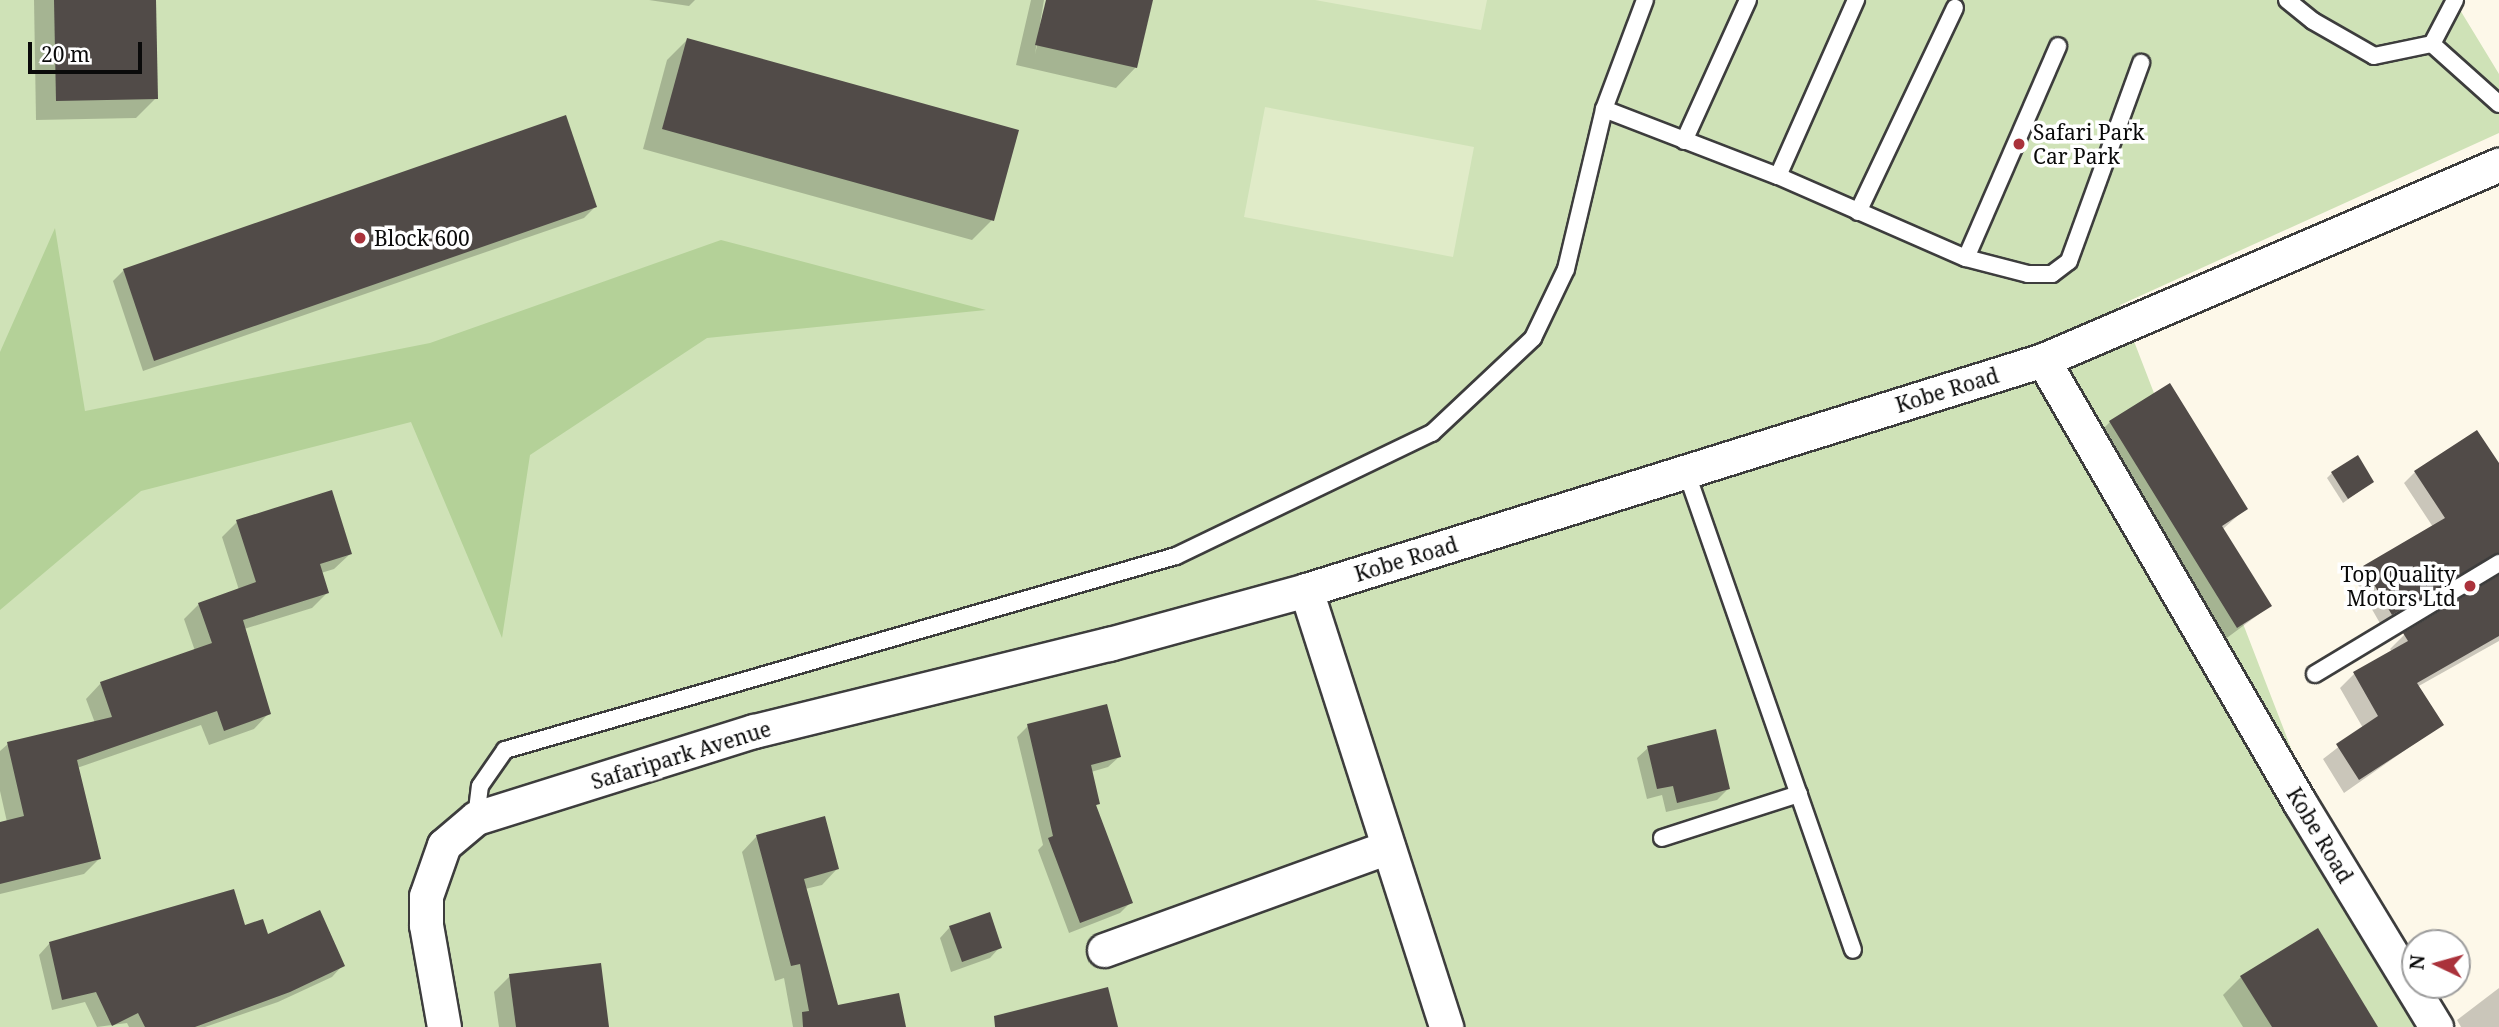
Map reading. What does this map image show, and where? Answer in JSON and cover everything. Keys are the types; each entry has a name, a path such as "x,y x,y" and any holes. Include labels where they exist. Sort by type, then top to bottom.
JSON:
{"street":[{"path":"2043,360 2499,164"},
{"name":"Kobe Road","path":"1109,644 1306,590 2043,360 2300,803 2436,1027"},
{"path":"1306,590 1446,1027"},
{"name":"Safaripark Avenue","path":"444,1027 426,925 426,896 444,845 476,818 754,731 1109,644"},
{"path":"1104,950 1388,847"}],"lane":[{"path":"476,818 480,786 505,750 1176,556 1432,433 1533,338 1566,268 1604,109 1645,0"},
{"path":"1684,141 1748,0"},
{"path":"1779,176 1856,0"},
{"path":"2287,0 2313,21 2375,56 2432,44"},
{"path":"2432,44 2455,0"},
{"path":"1858,212 1955,8"},
{"path":"2432,44 2499,104"},
{"path":"1966,258 2058,47"},
{"path":"1604,109 1779,176 1966,258 2028,274 2052,274 2069,261 2141,63"},
{"path":"1686,471 1853,950"},
{"path":"2315,674 2499,564"},
{"path":"1662,838 1799,794"}],"green space":[{"path":"0,0 2454,0 2499,74 2499,133 2120,305 2335,862 2401,967 2401,999 2421,999 2439,1027 0,1027"},
{"path":"1315,0 1487,0 1481,30"},
{"path":"1265,107 1474,147 1453,257 1244,217"},
{"path":"55,228 85,411 430,343 721,240 986,310 707,338 530,455 502,638 411,422 141,491 0,610 0,352"}],"building":[{"path":"54,0 156,0 158,99 56,101"},
{"path":"1046,0 1153,0 1137,68 1035,45"},
{"path":"687,38 1019,130 994,221 662,129"},
{"name":"Block 600","path":"566,115 597,207 154,361 123,269"},
{"path":"2170,383 2248,509 2222,526 2272,606 2237,628 2109,421"},
{"path":"2477,430 2499,463 2499,553 2392,615 2363,566 2445,518 2414,471"},
{"path":"2358,455 2374,482 2348,499 2331,472"},
{"path":"332,490 352,554 320,564 329,593 243,620 271,714 224,731 217,711 77,760 101,859 0,884 0,822 24,816 7,742 112,717 100,682 212,643 198,603 256,582 236,520"},
{"path":"2499,575 2499,636 2417,683 2444,725 2359,780 2336,744 2378,716 2353,672 2408,641 2403,633"},
{"path":"1107,704 1121,757 1091,765 1100,804 1096,805 1133,903 1080,923 1048,838 1053,836 1027,724"},
{"path":"1716,729 1730,789 1677,803 1673,786 1657,789 1647,746"},
{"path":"825,816 839,869 804,879 838,1005 899,993 906,1027 803,1027 802,1012 809,1011 800,964 791,966 756,835"},
{"path":"234,889 245,925 263,919 268,934 320,910 345,966 290,992 195,1027 145,1027 138,1013 112,1026 96,992 62,1000 49,942"},
{"path":"990,912 1002,948 962,962 949,926"},
{"path":"2318,928 2378,1027 2272,1027 2240,976"},
{"path":"601,963 609,1027 516,1027 509,974"},
{"path":"1108,987 1118,1027 995,1027 994,1016"}],"place":[{"name":"Safari Park Car Park","path":"2019,144"},
{"name":"Block 600","path":"360,238"},
{"name":"Top Quality Motors Ltd","path":"2470,586"}]}
